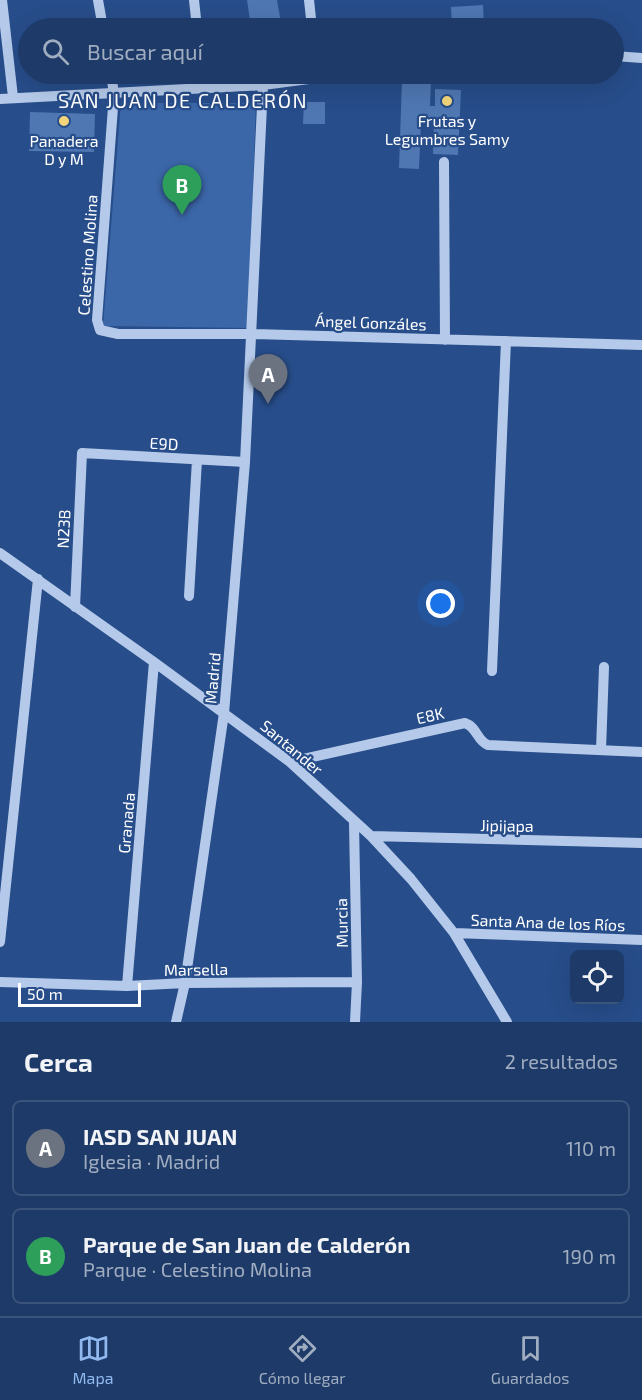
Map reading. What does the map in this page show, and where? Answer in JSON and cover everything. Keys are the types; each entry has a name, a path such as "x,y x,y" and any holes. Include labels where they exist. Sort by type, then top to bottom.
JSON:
{"street":[{"path":"2,0 14,97"},
{"path":"98,0 101,18"},
{"path":"194,0 196,18"},
{"path":"309,0 311,18"},
{"path":"624,57 642,58"},
{"name":"Celestino Molina","path":"100,330 97,320 114,94 112,84"},
{"path":"203,84 203,89"},
{"path":"0,99 273,84"},
{"name":"Madrid","path":"176,1022 184,983 224,713 245,462 263,86"},
{"path":"444,162 445,340"},
{"name":"Ángel Gonzáles","path":"100,330 118,334 252,334 642,345"},
{"path":"492,671 506,341"},
{"name":"E9D","path":"82,453 245,462"},
{"name":"N23B","path":"75,607 82,453"},
{"path":"189,596 197,460"},
{"name":"Santander","path":"0,553 290,762 354,823 371,836 411,879 454,933 507,1022"},
{"path":"0,942 38,579"},
{"name":"Granada","path":"127,986 154,662"},
{"path":"601,750 603,668"},
{"name":"E8K","path":"290,762 465,723 473,728 481,741 488,745 642,752"},
{"name":"Murcia","path":"354,823 357,982 355,1022"},
{"name":"Jipijapa","path":"371,836 642,843"},
{"name":"Santa Ana de los Ríos","path":"454,933 642,940"},
{"name":"Marsella","path":"0,982 127,986 184,983 357,982"}],"shaded area":[{"path":"121,103 256,103 248,328 103,326"}],"building":[{"path":"247,0 277,0 280,18 250,18"},
{"path":"483,5 484,18 452,18 451,7"},
{"path":"402,84 431,84 430,106 435,106 435,89 461,90 458,155 433,154 434,122 421,122 419,169 399,168"},
{"path":"304,102 325,102 325,124 303,124"},
{"path":"30,112 95,114 94,152 29,151"}],"place":[{"name":"Frutas y Legumbres Samy","path":"447,101"},
{"name":"Panadera D y M","path":"64,121"},
{"name":"Parque de San Juan de Calderón","path":"182,215"},
{"name":"IASD SAN JUAN","path":"268,404"}],"district":[{"name":"SAN JUAN DE CALDERÓN","path":"183,100"}]}
